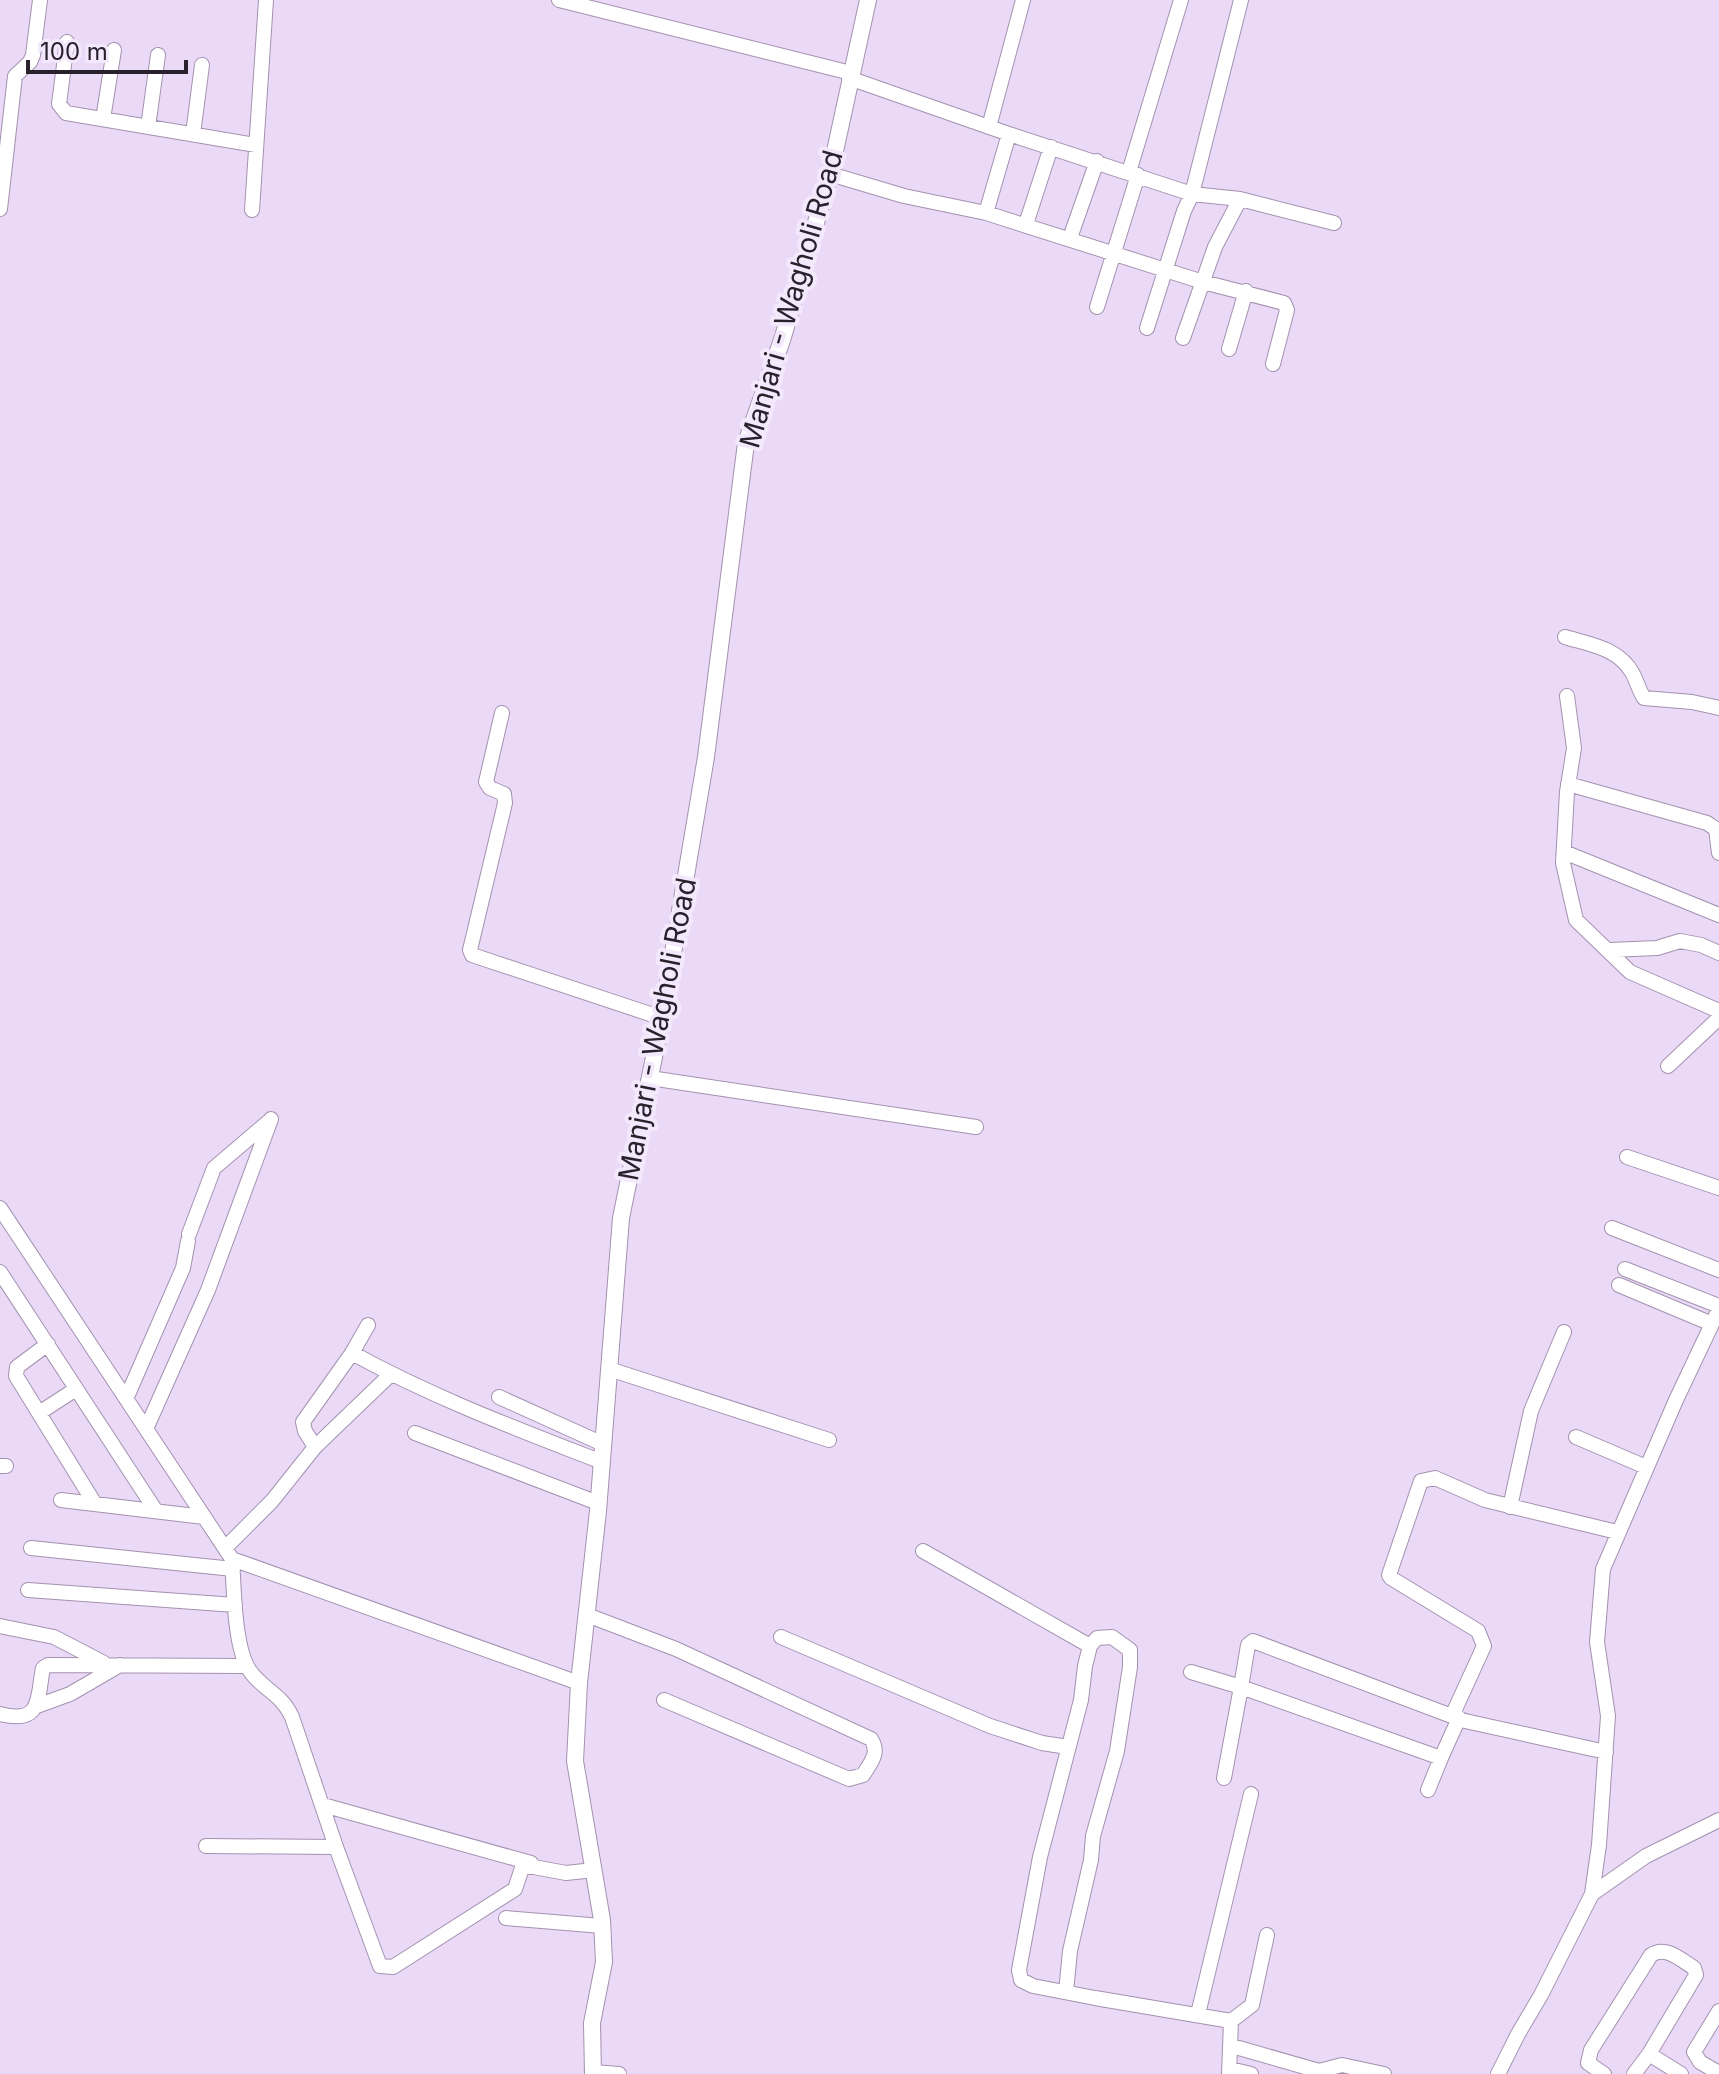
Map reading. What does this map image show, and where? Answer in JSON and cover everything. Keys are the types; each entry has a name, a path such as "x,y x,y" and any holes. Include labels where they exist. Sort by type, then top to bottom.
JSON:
{"main road":[{"name":"Manjari - Wagholi Road","path":"593,2073 592,2023 604,1962 602,1926 575,1761 579,1683 602,1462 621,1218 662,1018 706,757 746,443 783,337 830,174 868,0"}],"street":[{"path":"0,209 15,76 33,55 40,0"},
{"path":"252,210 266,0"},
{"path":"559,0 850,76 1009,134 1192,194 1240,199 1334,223"},
{"path":"989,127 1023,0"},
{"path":"1097,307 1115,252 1133,173 1181,0"},
{"path":"1147,328 1192,194 1241,0"},
{"path":"67,42 60,108 66,113 256,145"},
{"path":"103,119 114,50"},
{"path":"148,127 158,55"},
{"path":"193,134 202,65"},
{"path":"986,213 1009,134"},
{"path":"1026,224 1051,147"},
{"path":"1070,238 1097,161"},
{"path":"830,174 904,196 1026,224 1166,271 1284,303 1287,306 1273,364"},
{"path":"1183,338 1215,247 1240,199"},
{"path":"1229,349 1246,291"},
{"path":"1565,637 1619,656 1644,698 1719,708"},
{"path":"1567,696 1574,748 1568,784 1564,872 1576,920 1630,972 1719,1011"},
{"path":"502,713 486,782 490,788 504,794 505,803 470,950 472,955 662,1018"},
{"path":"1568,784 1717,827 1719,853"},
{"path":"1564,852 1719,915"},
{"path":"1610,950 1657,948 1680,941 1719,953"},
{"path":"1668,1066 1719,1018"},
{"path":"650,1078 976,1127"},
{"path":"126,1399 183,1268 189,1237 214,1168 271,1119 208,1290 146,1429"},
{"path":"1627,1157 1719,1188"},
{"path":"0,1208 6,1228 126,1399 230,1559 236,1622 246,1666 288,1709 378,1962 389,1969 515,1889 523,1865 566,1873 594,1870"},
{"path":"1612,1228 1719,1270"},
{"path":"1498,2074 1592,1894 1599,1845 1608,1716 1597,1642 1603,1569 1719,1308 1625,1269"},
{"path":"0,1272 156,1511"},
{"path":"1619,1285 1712,1324"},
{"path":"315,1447 303,1422 368,1325"},
{"path":"1510,1507 1531,1411 1564,1332"},
{"path":"48,1344 15,1371 95,1504"},
{"path":"352,1353 390,1375 509,1427 602,1462"},
{"path":"609,1369 829,1440"},
{"path":"230,1559 315,1447 390,1375"},
{"path":"39,1413 76,1389"},
{"path":"499,1397 603,1444"},
{"path":"415,1433 598,1503"},
{"path":"1576,1437 1646,1467"},
{"path":"1428,1790 1482,1654 1483,1638 1478,1631 1391,1578 1390,1567 1417,1488 1425,1479 1435,1478 1461,1491 1510,1507 1617,1532"},
{"path":"61,1500 204,1517"},
{"path":"31,1548 230,1559 579,1683"},
{"path":"923,1551 1090,1646"},
{"path":"28,1590 235,1605"},
{"path":"587,1615 676,1649 871,1739 876,1754 863,1775 849,1779 664,1700"},
{"path":"0,1626 54,1637 114,1665"},
{"path":"781,1637 990,1726 1042,1743 1068,1747"},
{"path":"1066,1992 1070,1951 1091,1860 1093,1836 1117,1751 1130,1667 1130,1650 1112,1637 1097,1638 1090,1646 1081,1700 1040,1857 1019,1970 1021,1980 1033,1986 1066,1992 1198,2014 1231,2021 1252,2005 1267,1935"},
{"path":"1224,1778 1248,1645 1253,1641 1456,1717 1606,1752"},
{"path":"37,1706 46,1665 246,1666"},
{"path":"0,1714 19,1717 37,1706 70,1694 114,1665"},
{"path":"1191,1672 1441,1758"},
{"path":"1198,2014 1251,1794"},
{"path":"323,1805 566,1873"},
{"path":"1592,1894 1646,1856 1719,1820"},
{"path":"206,1846 336,1847"},
{"path":"506,1918 602,1926"},
{"path":"1604,2074 1588,2063 1591,2050 1651,1955 1662,1951 1671,1953 1694,1968 1696,1975 1634,2074"},
{"path":"1719,2011 1694,2052 1700,2062 1719,2073"},
{"path":"1231,2021 1229,2071 1251,2074"},
{"path":"1232,2046 1319,2071 1342,2065 1384,2074"},
{"path":"1649,2054 1681,2074"},
{"path":"593,2073 619,2074"}]}
